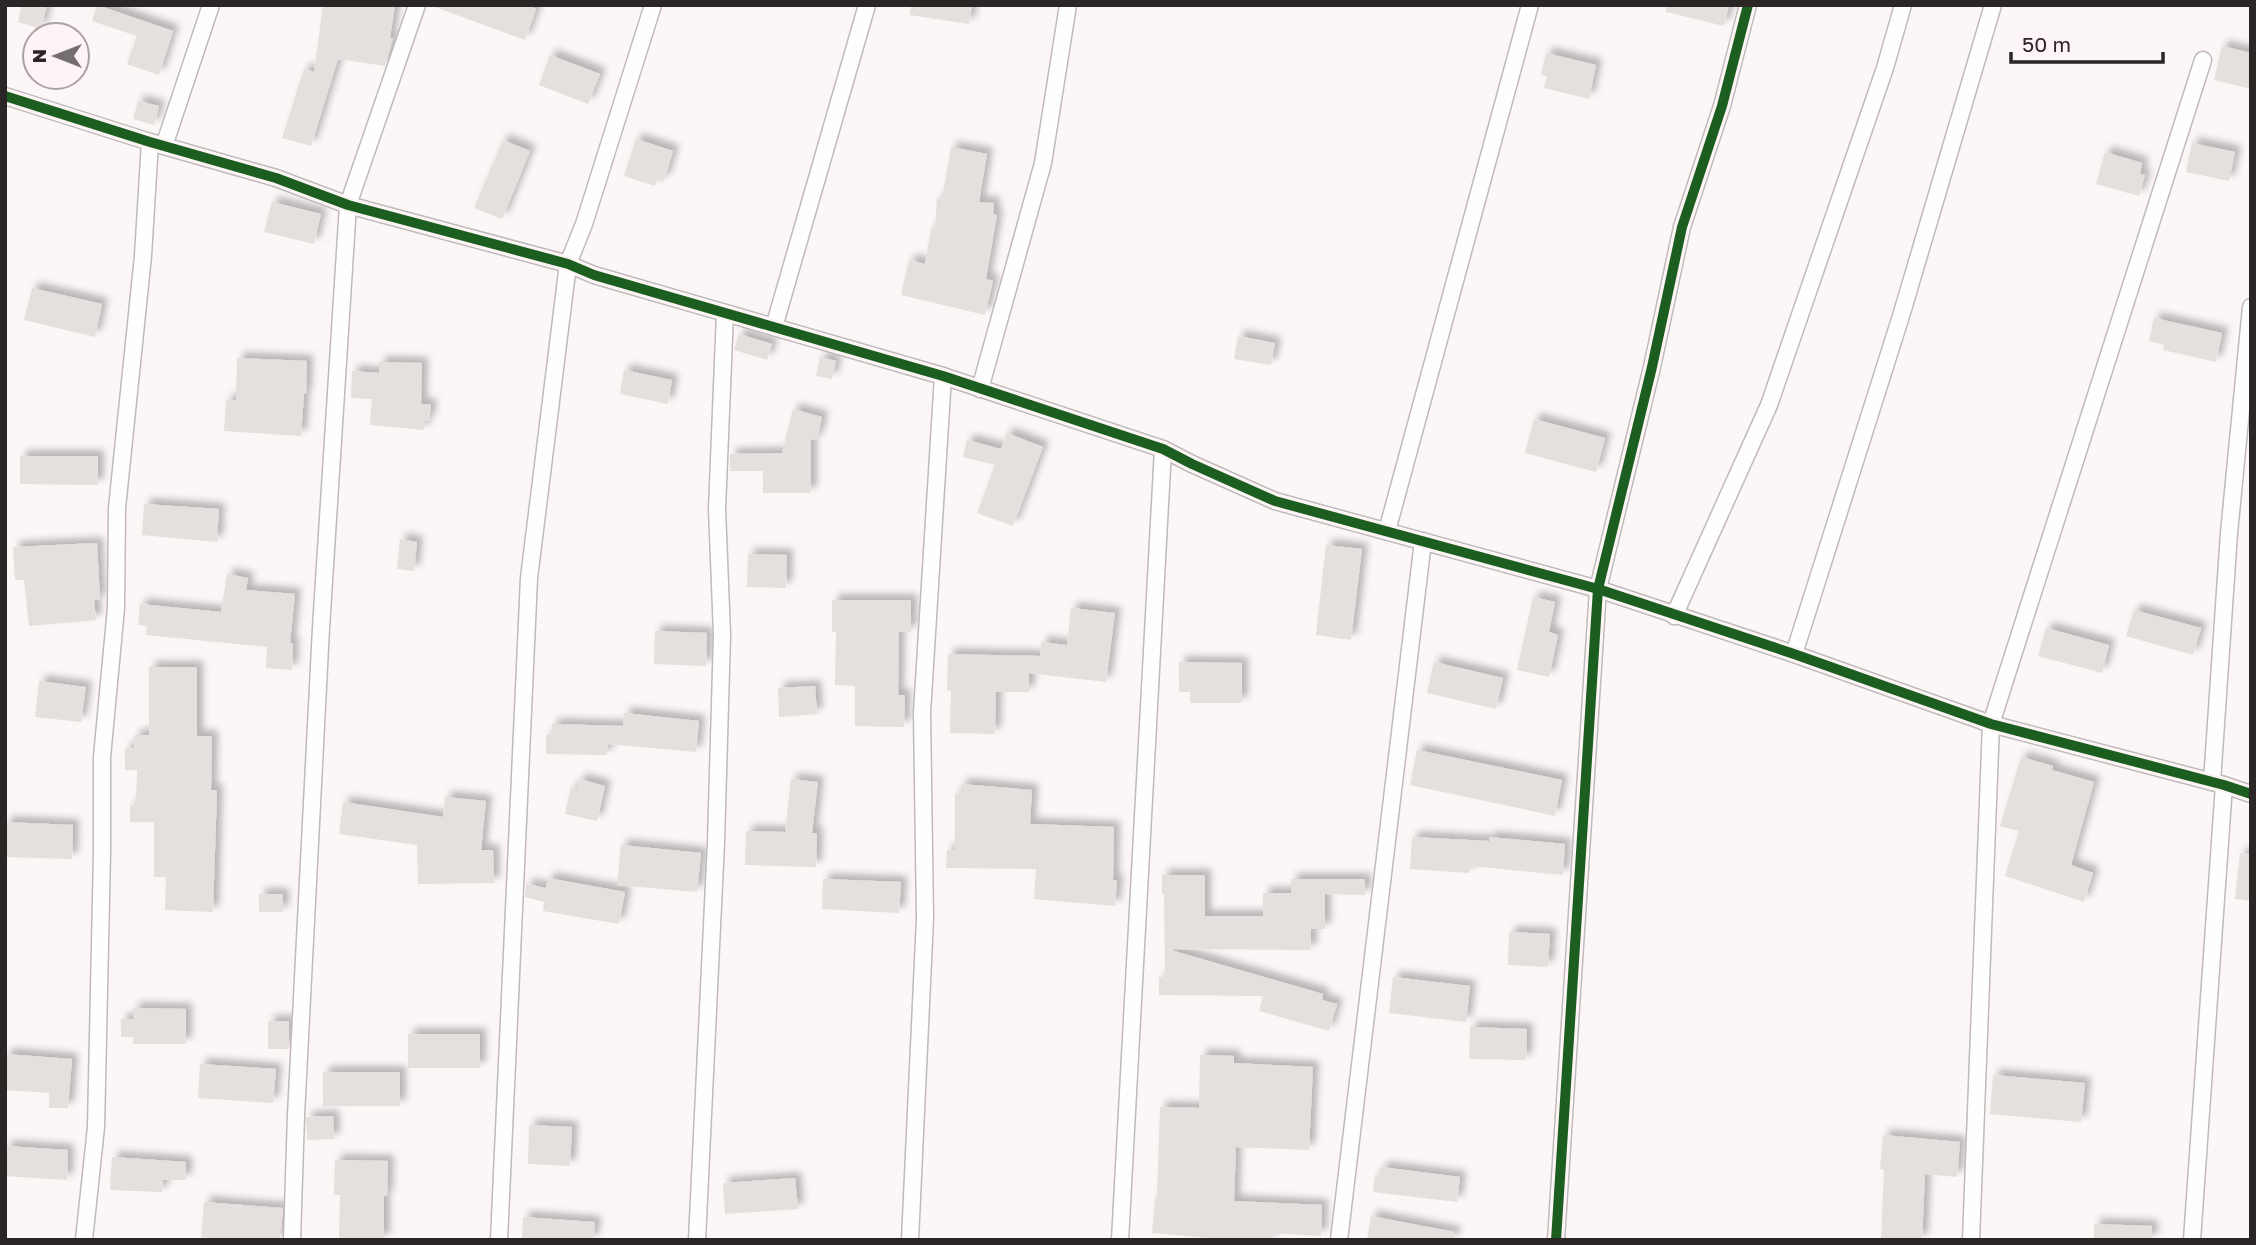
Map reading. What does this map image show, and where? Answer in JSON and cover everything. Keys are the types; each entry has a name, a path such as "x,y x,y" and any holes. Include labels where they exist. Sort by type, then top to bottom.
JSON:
{"street":[{"path":"84,1240 96,1127 102,757 116,608 117,508 157,144 211,5"},
{"path":"292,1240 321,628 348,205 417,5"},
{"path":"499,1240 529,578 568,264 584,224 653,5"},
{"path":"774,327 867,5"},
{"path":"980,388 1043,163 1068,5"},
{"path":"1387,531 1530,5"},
{"path":"1556,1240 1598,589 1652,367 1682,227 1722,106 1748,5"},
{"path":"1674,616 1769,405 1885,68 1903,5"},
{"path":"1794,654 1901,316 1993,5"},
{"path":"1971,1240 1991,724 2203,60"},
{"path":"5,96 157,144 276,177 348,205 568,264 594,275 943,376 1163,449 1275,500 1598,589 1794,654 1991,724 2251,794"},
{"path":"2192,1240 2229,533 2251,307"},
{"path":"697,1240 716,842 722,635 717,509 725,313"},
{"path":"910,1240 925,918 922,713 943,376"},
{"path":"1120,1240 1163,449"},
{"path":"1339,1240 1423,541"}],"building":[{"path":"22,5 47,5 43,21 18,22"},
{"path":"97,5 173,31 159,75 127,64 137,36 92,21"},
{"path":"323,5 395,5 390,38 393,38 385,66 338,59 311,146 282,138 304,69 314,72"},
{"path":"435,5 526,5 536,9 525,40"},
{"path":"911,5 972,5 969,24 910,15"},
{"path":"1666,5 1729,5 1724,26 1666,12"},
{"path":"2222,46 2251,53 2251,89 2214,80"},
{"path":"1546,53 1596,65 1589,99 1544,88 1547,76 1541,75"},
{"path":"550,55 600,74 588,104 539,85"},
{"path":"138,101 159,106 154,125 133,119"},
{"path":"636,139 673,151 664,181 657,179 655,186 624,176"},
{"path":"503,140 530,151 502,219 474,208"},
{"path":"2192,143 2235,152 2229,181 2186,172"},
{"path":"951,147 987,154 979,202 994,203 993,214 997,215 986,279 993,281 985,315 901,295 909,260 925,264 931,228 935,228 937,198 942,199"},
{"path":"2105,152 2142,163 2140,174 2145,175 2139,196 2096,184"},
{"path":"272,202 321,214 314,244 264,232"},
{"path":"32,288 102,304 95,337 24,320"},
{"path":"2154,318 2222,333 2216,362 2163,350 2164,345 2149,341"},
{"path":"739,334 772,344 767,360 734,350"},
{"path":"1238,336 1275,343 1271,365 1234,359"},
{"path":"820,357 836,361 832,379 816,376"},
{"path":"237,358 307,361 301,436 224,431 226,400 236,400"},
{"path":"379,362 422,363 421,404 431,405 429,421 425,421 424,430 370,425 372,399 351,398 352,371 379,373"},
{"path":"624,370 672,380 668,404 620,394"},
{"path":"793,409 822,417 817,440 811,439 811,493 763,493 763,471 730,471 730,454 782,453"},
{"path":"1534,419 1605,438 1596,472 1525,453"},
{"path":"1007,433 1043,447 1013,526 977,513 995,465 963,457 967,440 1001,449"},
{"path":"20,456 98,456 98,485 20,484"},
{"path":"144,504 219,509 217,542 142,535"},
{"path":"400,539 417,542 414,571 397,569"},
{"path":"97,543 100,600 94,600 96,620 29,626 24,580 15,580 13,547"},
{"path":"1326,545 1362,549 1351,640 1316,635"},
{"path":"748,554 787,555 786,588 747,587"},
{"path":"227,574 248,578 246,590 295,594 290,643 293,643 292,670 266,668 267,647 146,635 147,626 138,625 140,604 221,612"},
{"path":"1533,597 1555,602 1549,632 1558,635 1549,677 1517,670"},
{"path":"832,600 911,600 911,632 899,632 898,695 905,695 904,727 855,726 855,686 835,685 836,632 832,632"},
{"path":"1071,608 1115,613 1106,682 1029,673 1029,692 996,692 995,734 950,733 948,654 1040,656 1041,642 1067,645"},
{"path":"2134,610 2201,628 2193,655 2126,636"},
{"path":"2046,628 2109,645 2102,673 2038,656"},
{"path":"655,631 707,633 706,666 654,664"},
{"path":"1179,662 1242,663 1242,703 1190,703 1190,692 1179,692"},
{"path":"1434,662 1503,678 1496,709 1427,693"},
{"path":"149,667 197,667 197,736 212,736 211,790 217,790 213,912 165,910 166,877 154,877 154,822 130,822 130,805 136,805 137,770 125,770 125,748 134,748 134,735 149,735"},
{"path":"39,681 86,687 81,722 35,717"},
{"path":"815,686 817,714 779,717 778,688"},
{"path":"624,713 699,721 696,752 608,744 607,755 546,754 546,735 551,735 552,724 623,726"},
{"path":"1417,750 1562,780 1555,816 1410,785"},
{"path":"2021,757 2053,766 2052,770 2094,782 2071,865 2093,873 2084,902 2005,876 2019,831 2000,826"},
{"path":"579,779 605,786 597,821 565,814 571,787 577,789"},
{"path":"791,779 818,782 812,833 817,833 816,867 745,865 746,831 785,832"},
{"path":"961,784 1032,790 1030,824 1114,827 1113,880 1117,880 1115,906 1034,899 1036,869 946,868 947,850 955,850 955,793 960,794"},
{"path":"445,797 486,801 481,850 493,850 494,883 418,884 417,845 339,834 343,802 443,817"},
{"path":"5,822 73,825 72,859 5,857"},
{"path":"1412,837 1489,841 1489,837 1565,844 1563,875 1470,866 1469,873 1410,869"},
{"path":"621,845 701,853 697,892 617,885"},
{"path":"2240,853 2251,854 2251,901 2235,899"},
{"path":"1162,875 1205,875 1205,916 1263,916 1263,893 1291,893 1291,879 1365,879 1365,895 1325,894 1325,929 1311,929 1311,950 1167,949 1323,994 1322,1000 1337,1004 1329,1031 1259,1011 1263,996 1159,995 1159,977 1165,977"},
{"path":"548,878 625,892 619,924 543,911 544,902 525,897 526,884 546,888"},
{"path":"823,879 901,882 899,913 822,909"},
{"path":"259,894 283,894 283,912 259,912"},
{"path":"1509,932 1550,934 1548,967 1508,965"},
{"path":"1393,977 1470,986 1466,1022 1389,1013"},
{"path":"133,1008 186,1009 186,1044 133,1044 133,1037 121,1037 121,1019 133,1019"},
{"path":"268,1021 289,1021 289,1049 268,1049"},
{"path":"1470,1027 1527,1029 1526,1060 1469,1059"},
{"path":"408,1034 480,1034 480,1068 408,1068"},
{"path":"5,1054 72,1059 68,1108 49,1108 49,1093 5,1090"},
{"path":"1200,1055 1234,1056 1234,1063 1313,1067 1309,1150 1236,1147 1234,1201 1322,1205 1321,1236 1272,1233 1272,1240 1232,1240 1152,1233 1157,1197 1160,1107 1199,1108"},
{"path":"200,1064 276,1069 273,1103 198,1098"},
{"path":"323,1072 400,1072 400,1106 323,1106"},
{"path":"1993,1075 2085,1083 2081,1122 1990,1114"},
{"path":"333,1116 334,1139 307,1140 306,1117"},
{"path":"529,1125 572,1127 570,1166 528,1164"},
{"path":"1883,1135 1960,1142 1957,1177 1925,1174 1922,1240 1881,1240 1884,1170 1880,1169"},
{"path":"5,1146 68,1150 67,1180 5,1176"},
{"path":"112,1157 186,1162 186,1180 163,1180 162,1192 110,1190"},
{"path":"335,1160 388,1161 387,1196 384,1196 384,1240 339,1240 340,1195 334,1195"},
{"path":"1381,1167 1460,1177 1457,1202 1373,1192 1375,1175 1380,1176"},
{"path":"795,1178 798,1209 725,1214 723,1183"},
{"path":"204,1202 283,1208 280,1240 201,1237"},
{"path":"1371,1216 1454,1232 1454,1240 1367,1240"},
{"path":"523,1217 595,1222 593,1240 522,1240"},
{"path":"2094,1224 2152,1226 2152,1240 2094,1240"}],"cycle path":[{"path":"1556,1240 1598,589 1652,367 1682,227 1722,106 1748,5"},
{"path":"5,96 276,178 348,205 568,264 594,275 943,376 1163,449 1275,501 1598,589 1794,654 1991,724 2251,794"}]}
